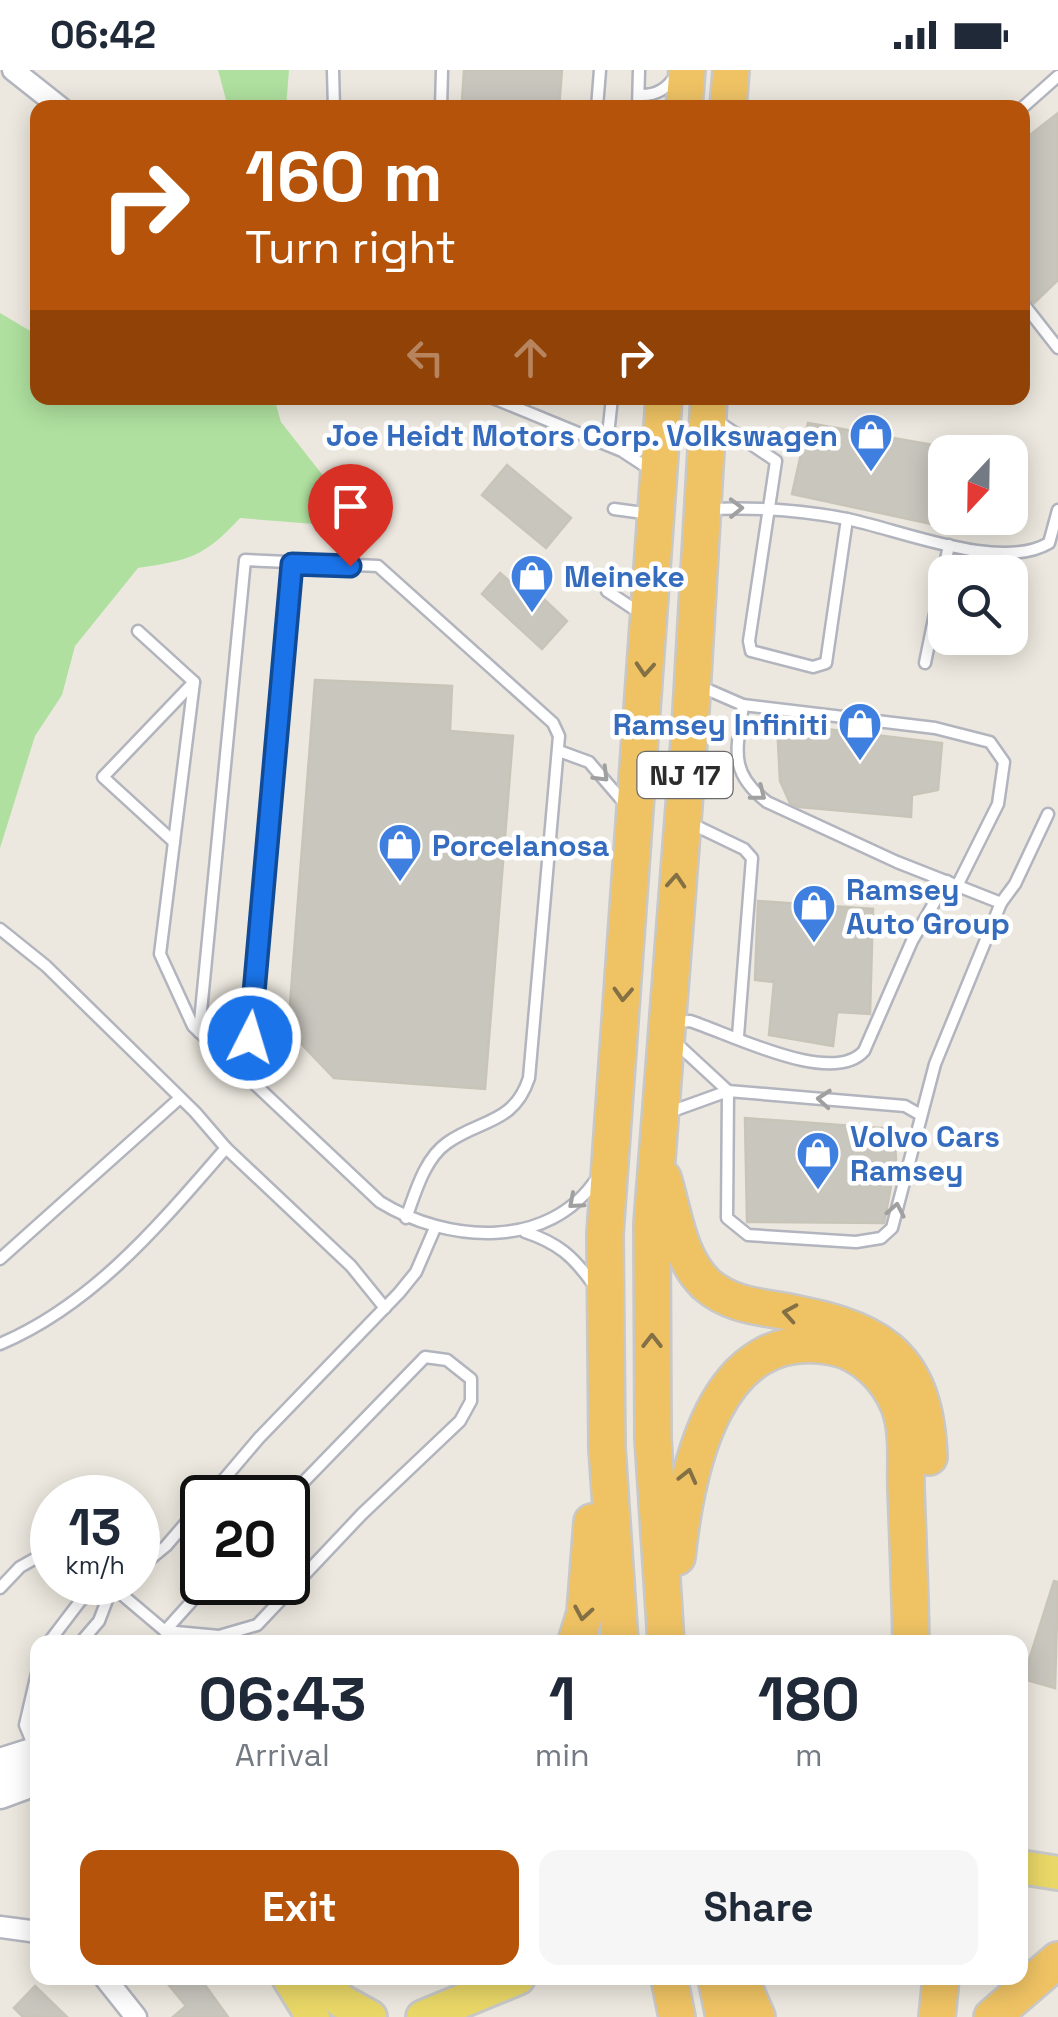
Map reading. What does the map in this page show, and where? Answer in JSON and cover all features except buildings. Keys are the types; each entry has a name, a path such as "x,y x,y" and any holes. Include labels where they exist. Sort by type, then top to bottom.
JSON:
{"highway":[{"path":"685,100 687,70"},
{"path":"729,100 731,70"},
{"name":"NJ 17","path":"620,1635 605,1300 633,814 664,405"},
{"name":"NJ 17","path":"667,1635 653,1439 652,1224 656,1116 692,682 708,406"},
{"path":"656,1152 684,1252 704,1282 743,1304 860,1330 891,1350 915,1380 928,1428 935,1635"},
{"path":"577,1635 590,1567 604,1342"},
{"path":"668,1635 683,1497 701,1434 724,1394 756,1362 790,1346 808,1344 856,1356 882,1377 898,1405 904,1437 912,1635"},
{"path":"1004,2006 1058,1960"},
{"path":"1004,2006 1058,1977"},
{"path":"717,1985 724,2017"},
{"path":"743,1985 758,2017"},
{"path":"936,2017 940,1985"}],"main road":[{"path":"0,1764 30,1755"},
{"path":"0,1793 30,1783"},
{"path":"1028,1867 1058,1873"},
{"path":"294,1985 313,2017"},
{"path":"327,1985 341,2001 370,2017"},
{"path":"423,2017 501,1985"},
{"path":"488,2017 527,1985"}],"street":[{"path":"24,74 52,100"},
{"path":"0,1927 30,1931"},
{"path":"111,1985 136,2017"}],"lane":[{"path":"334,70 334,100"},
{"path":"440,100 442,70"},
{"path":"598,100 600,70"},
{"path":"638,100 640,70"},
{"path":"642,100 669,86 679,70"},
{"path":"1030,101 1058,76"},
{"path":"1030,312 1058,348"},
{"path":"510,405 622,451 660,476"},
{"path":"606,444 611,405"},
{"path":"708,406 776,460 749,641 751,651 814,668 826,663 847,519"},
{"path":"703,509 769,508 847,519 949,546 1032,554 1052,538 1058,510"},
{"path":"614,510 657,514"},
{"path":"926,663 949,546"},
{"path":"199,1032 245,560 378,566 553,723 559,750 529,1078 522,1098 511,1110 446,1143 434,1156 406,1218"},
{"path":"247,1077 292,564"},
{"path":"607,591 648,618"},
{"path":"138,631 194,682"},
{"path":"174,842 103,776 194,682"},
{"path":"194,682 160,954 181,1005 199,1032 380,1202 406,1218 435,1228 525,1232 555,1242 574,1258 605,1300"},
{"path":"692,682 743,706 935,728 990,742 1004,762 998,804 952,884 912,941 882,1014 854,1062 828,1066 690,1021 666,1028 728,1091 724,1201 727,1218 748,1236 856,1242 881,1238 892,1228 919,1114 1001,903 1015,884 1048,814"},
{"path":"743,706 737,752 740,775 767,802 1001,903"},
{"path":"559,750 590,762 609,780 633,814"},
{"path":"681,817 744,849 752,858 738,1036"},
{"path":"0,929 46,966 226,1148 351,1266 385,1308"},
{"path":"656,1116 728,1091 905,1106 919,1114"},
{"path":"0,1258 180,1098"},
{"path":"0,1344 33,1330 87,1296 226,1148"},
{"path":"525,1232 584,1198 611,1156"},
{"path":"228,1475 416,1272 435,1228"},
{"path":"310,1475 425,1356 447,1360 471,1379 471,1402 460,1421 310,1569"},
{"path":"160,1551 180,1530"},
{"path":"0,1588 30,1562"},
{"path":"54,1635 77,1605"},
{"path":"87,1635 104,1605"},
{"path":"136,1605 165,1631 208,1635"},
{"path":"165,1631 189,1605"},
{"path":"223,1635 257,1626 277,1605"},
{"path":"30,1703 25,1725 30,1737"}],"green space":[{"path":"218,70 289,70 287,100 226,100"},
{"path":"0,313 30,331 30,405 276,405 281,422 364,528 240,518 195,555 138,568 75,646 62,695 35,736 0,848"}],"place":[{"name":"Joe Heidt Motors Corp. Volkswagen","path":"871,473"},
{"name":"Meineke","path":"532,614"},
{"name":"Ramsey Infiniti","path":"860,762"},
{"name":"Porcelanosa","path":"400,883"},
{"name":"Ramsey Auto Group","path":"814,944"},
{"name":"Volvo Cars Ramsey","path":"818,1191"}],"route":[{"path":"250,1038 292,564 350,566"}]}
